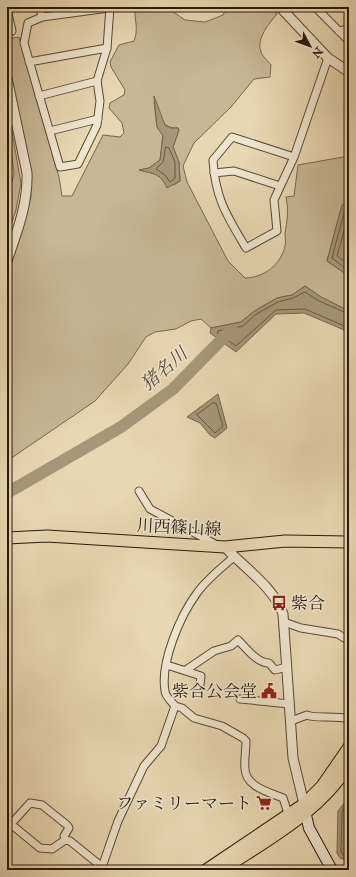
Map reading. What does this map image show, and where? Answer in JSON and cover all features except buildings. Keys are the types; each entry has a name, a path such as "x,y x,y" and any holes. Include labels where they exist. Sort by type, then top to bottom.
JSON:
{"main road":[{"name":"川西篠山線","path":"7,538 47,536 222,546 285,541 349,542"},
{"path":"206,870 289,816 304,809 349,747"},
{"path":"222,870 327,793 349,765"},
{"path":"304,809 310,828 332,870"}],"street":[{"path":"40,7 42,17"},
{"path":"280,7 328,58 349,72"},
{"path":"315,7 349,41"},
{"path":"109,8 108,48 97,81 100,101 97,125 78,164 60,167 24,43 28,23 42,17 109,8"},
{"path":"7,9 12,30 7,31"},
{"path":"339,31 349,29"},
{"path":"29,62 108,48"},
{"path":"294,156 232,137 213,160 214,174 222,209 246,248 277,232 274,200 294,156 328,58"},
{"path":"7,78 27,173 28,185 24,210 7,261"},
{"path":"39,96 97,81"},
{"path":"50,131 98,119"},
{"path":"214,174 234,171 280,186"},
{"path":"139,491 150,509 222,546 266,587 279,603 284,622 293,758 304,809"},
{"path":"234,557 207,581 196,594 182,618 171,646 167,665 165,693 175,706 182,708 194,718 222,726 243,738 246,745 245,770 251,783 283,798 289,816"},
{"path":"284,622 301,628 338,634 349,641"},
{"path":"186,670 214,651 232,646 238,640 256,658 264,663 269,663 275,670 287,667"},
{"path":"167,665 201,676 199,693"},
{"path":"240,699 290,704"},
{"path":"65,840 70,841 101,868 118,821 144,766 161,746 175,706"},
{"path":"291,721 307,715 311,718 334,716 349,719"},
{"path":"30,803 42,806 67,825 69,828 64,836 65,840 52,849 46,850 40,848 9,823 30,803"}],"shaded area":[{"path":"135,7 145,7 148,9 169,9 185,20 205,22 223,15 227,7 271,7 277,14 270,22 260,42 262,54 271,65 270,77 254,79 231,107 194,143 183,166 187,182 228,261 245,278 258,276 265,273 280,259 283,253 287,216 286,197 294,196 298,165 349,156 349,203 342,205 327,261 349,276 349,311 321,297 305,286 292,295 277,298 253,312 241,322 211,328 201,319 191,321 176,329 155,332 146,337 128,364 95,401 7,461 7,273 31,197 31,171 7,62 7,39 19,37 59,177 62,196 72,196 103,135 120,137 124,133 122,123 109,108 110,103 124,95 125,90 111,67 110,62 119,45 134,41 136,28","holes":["154,102 165,124 172,128 178,128 179,130 173,147 179,162 180,181 174,185 159,175 140,170 149,168 160,160 163,135 157,127"]},
{"path":"7,104 21,183 16,210 7,238 7,198 14,174 11,149 7,137"}],"water":[{"path":"154,96 165,125 170,128 178,128 179,130 173,147 179,162 180,181 167,188 162,179 153,173 139,170 149,168 160,160 163,136 157,127"},
{"path":"349,203 349,276 327,261 342,205"},
{"path":"305,286 321,297 349,311 349,332 304,313 276,314 236,352 210,333 211,328 241,322 253,312 277,298 292,295"},
{"path":"218,394 227,428 215,438 210,435 200,423 187,417"},
{"path":"345,802 349,802 349,861 340,858 337,853 338,811"}],"waterway":[{"name":"猪名川","path":"7,493 121,427 173,389 226,335 233,331"}],"place":[{"name":"紫合","path":"279,603"},
{"name":"紫合公会堂","path":"269,691"},
{"name":"ファミリーマート","path":"264,803"}]}
